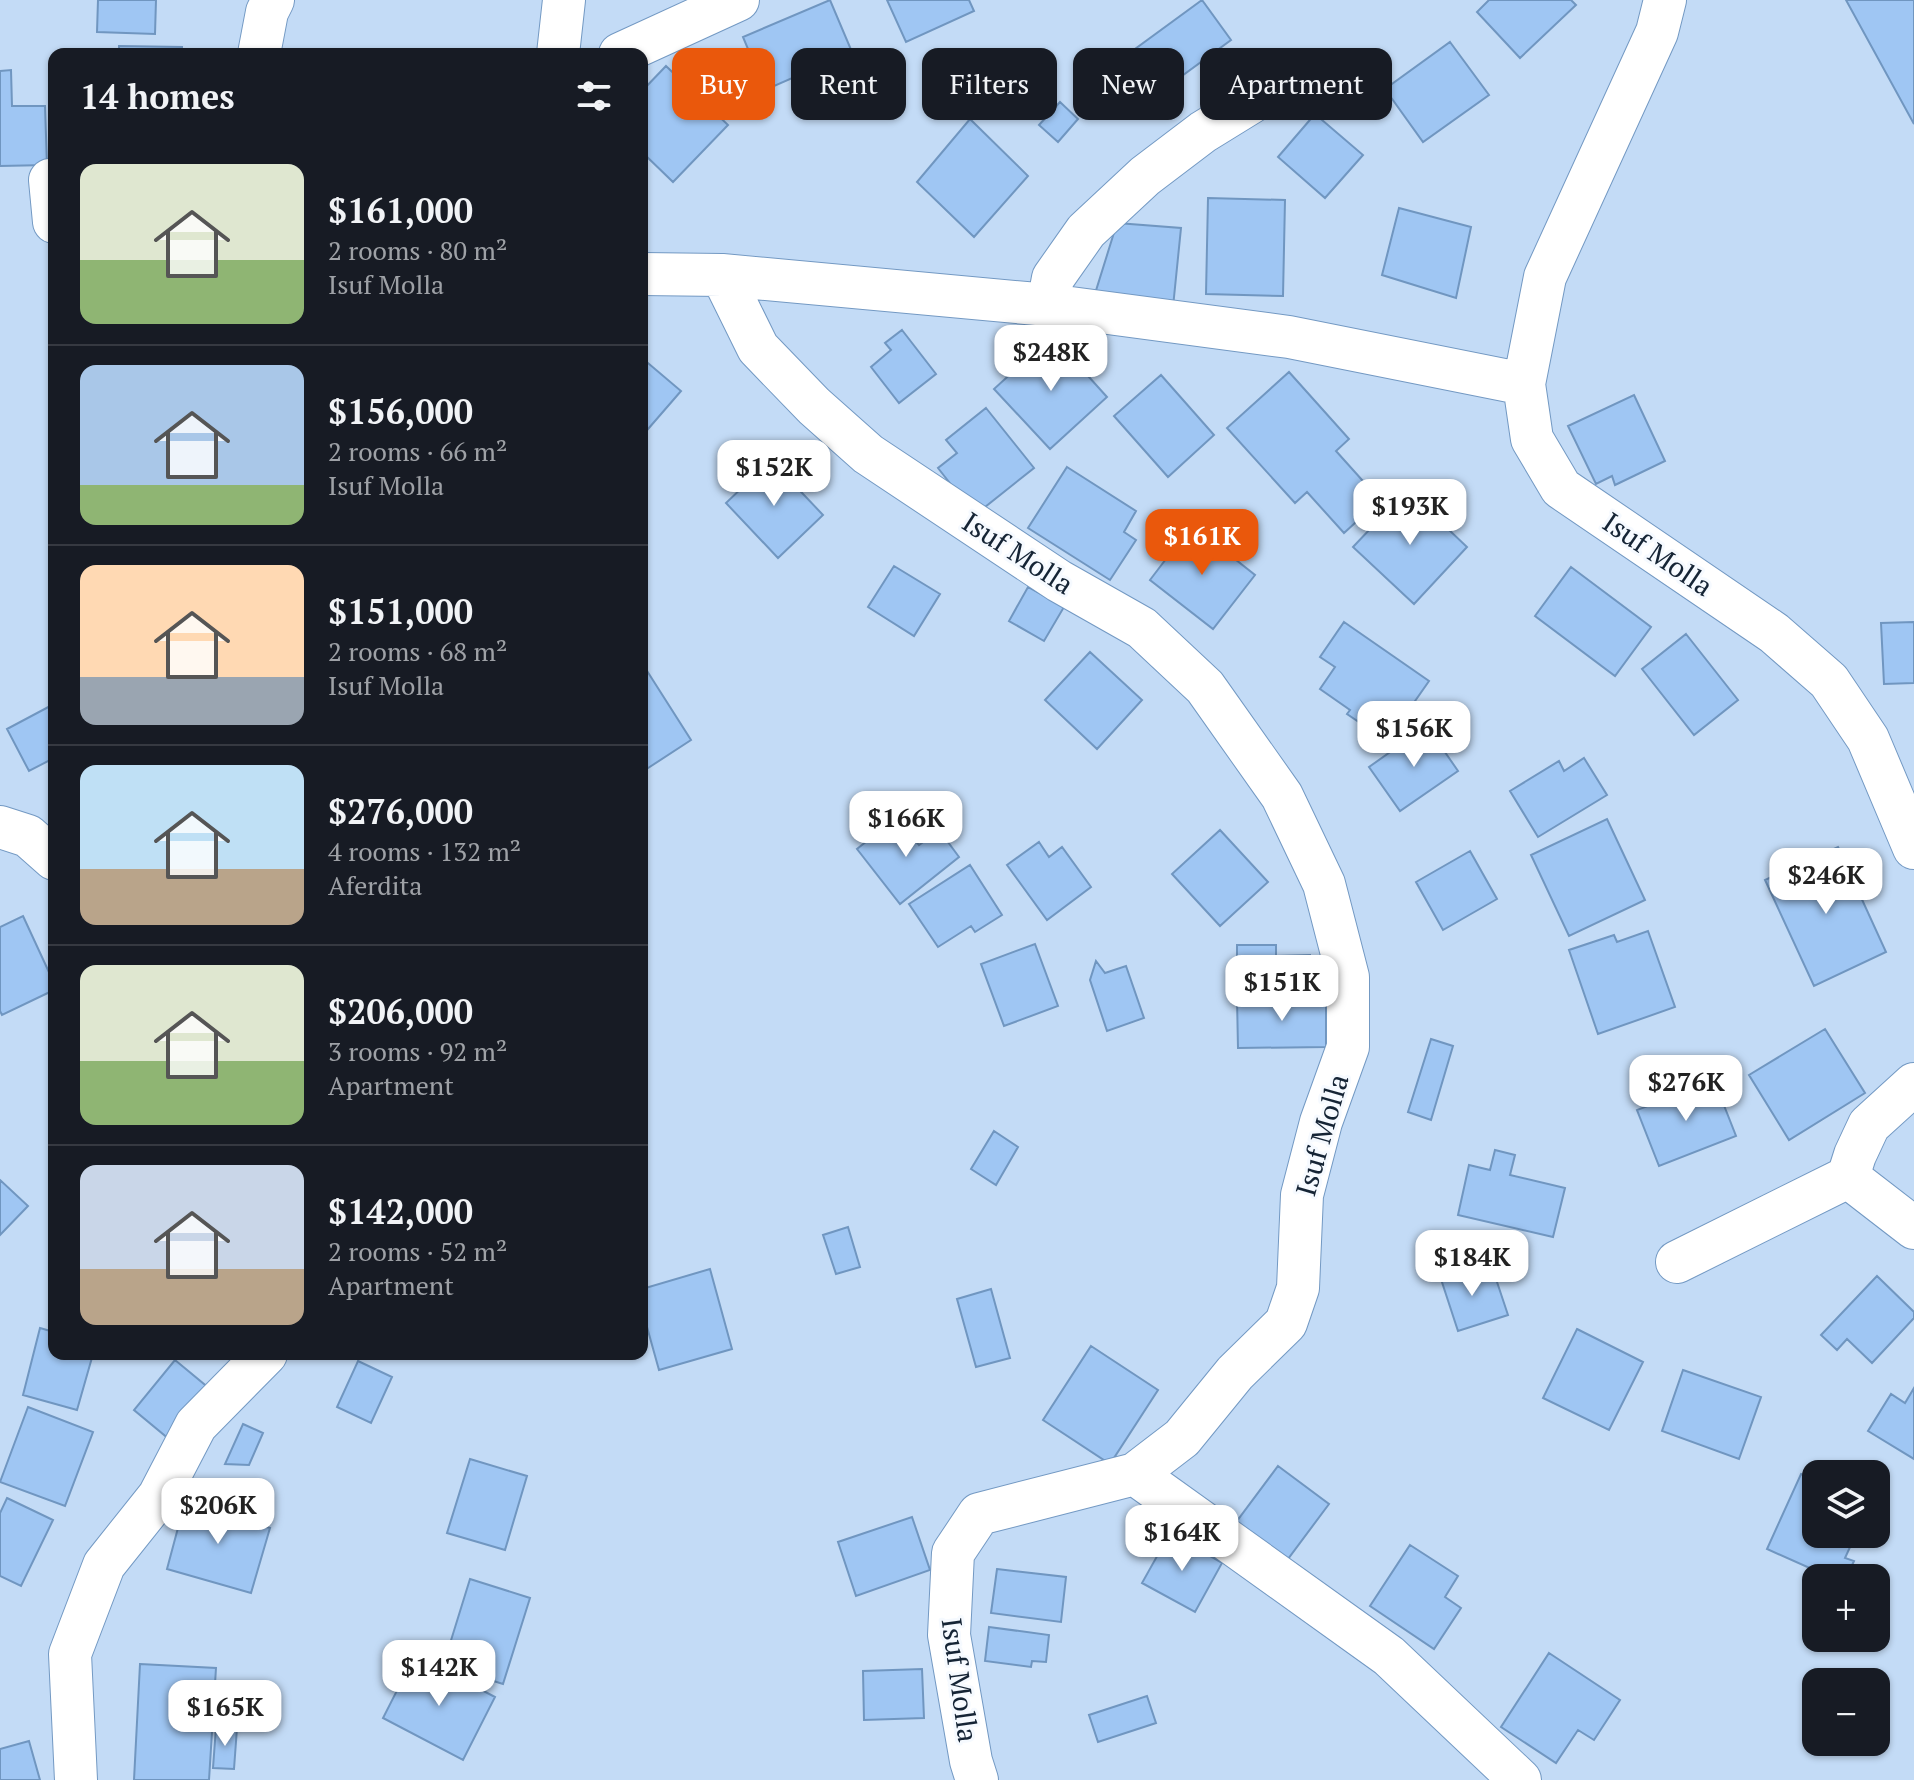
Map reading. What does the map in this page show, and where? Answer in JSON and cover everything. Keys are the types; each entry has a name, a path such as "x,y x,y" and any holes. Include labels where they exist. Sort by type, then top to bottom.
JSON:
{"street":[{"path":"260,48 267,12 273,0"},
{"path":"559,48 564,0"},
{"path":"633,48 738,0"},
{"name":"Isuf Molla","path":"1665,0 1657,32 1545,277 1524,384 1532,439 1561,488 1774,633 1829,681 1868,739 1914,848"},
{"path":"1048,305 1053,278 1086,231 1145,176 1222,120"},
{"path":"648,274 722,275 1048,305 1289,337 1524,384"},
{"name":"Isuf Molla","path":"722,275 758,348 814,406 868,454 1059,581 1142,628 1205,687 1282,796 1324,884 1348,977 1348,1047 1321,1122 1302,1195 1298,1288 1286,1323 1235,1373 1182,1438 1135,1474 979,1514 953,1553 949,1635 977,1780"},
{"path":"0,827 28,836 48,854"},
{"path":"1677,1262 1848,1177 1869,1125 1914,1084"},
{"path":"1848,1177 1914,1228"},
{"path":"76,1780 70,1654 104,1565 159,1496 196,1425 260,1360"},
{"path":"1135,1474 1389,1656 1520,1780"}],"building":[{"path":"98,0 156,0 155,34 97,32"},
{"path":"830,0 850,48 791,48 791,79 775,86 775,48 748,48 743,37"},
{"path":"887,0 969,0 974,11 906,42"},
{"path":"1202,0 1231,40 1220,48 1200,48 1200,63 1184,74 1184,48 1136,48"},
{"path":"1489,0 1571,0 1576,5 1520,58 1477,12"},
{"path":"1846,0 1914,0 1914,124"},
{"path":"1450,42 1489,95 1423,142 1392,99 1392,84"},
{"path":"119,46 182,47 182,48"},
{"path":"666,66 672,72 672,120 723,120 728,125 673,182 648,158 648,85"},
{"path":"11,70 12,106 45,106 47,165 0,166 0,71"},
{"path":"1060,102 1073,114 1073,120 1077,120 1058,142 1039,125 1044,120 1057,120 1057,105"},
{"path":"969,120 1028,176 974,237 917,182"},
{"path":"1310,120 1322,120 1363,155 1325,198 1278,157"},
{"path":"1208,198 1285,200 1283,296 1206,294"},
{"path":"1399,208 1471,227 1456,298 1382,275"},
{"path":"1117,223 1181,228 1173,307 1094,297"},
{"path":"902,330 936,374 899,403 871,367 891,350 885,343"},
{"path":"1052,336 1107,397 1050,449 994,389"},
{"path":"648,363 681,391 648,429"},
{"path":"1289,372 1349,439 1336,451 1380,500 1344,533 1307,492 1295,503 1227,428"},
{"path":"1161,375 1214,435 1168,477 1114,416"},
{"path":"1634,395 1665,461 1615,485 1612,476 1596,484 1568,426"},
{"path":"986,408 1034,468 975,515 938,468 957,453 946,440"},
{"path":"767,456 823,515 778,558 726,503 746,484 743,480"},
{"path":"1067,467 1136,511 1124,532 1136,540 1110,580 1028,528"},
{"path":"1407,490 1467,547 1414,604 1353,547"},
{"path":"1192,525 1255,575 1213,629 1150,580"},
{"path":"894,566 940,594 914,636 868,607"},
{"path":"1571,567 1651,627 1615,676 1535,616"},
{"path":"1028,587 1064,607 1044,641 1009,621"},
{"path":"1344,622 1429,681 1387,741 1347,714 1350,710 1320,689 1335,667 1320,657"},
{"path":"1914,622 1914,683 1884,684 1881,623"},
{"path":"1686,634 1738,700 1694,735 1642,669"},
{"path":"1090,652 1142,700 1097,749 1045,700"},
{"path":"648,672 691,740 648,768"},
{"path":"48,707 48,761 29,771 7,729"},
{"path":"1427,726 1458,771 1400,811 1369,767"},
{"path":"1584,758 1607,795 1538,837 1510,791 1559,761 1564,771"},
{"path":"897,817 919,845 939,830 959,857 900,904 857,849"},
{"path":"1607,819 1645,900 1569,936 1531,855"},
{"path":"1220,830 1268,882 1220,926 1172,874"},
{"path":"1039,842 1049,857 1062,847 1091,887 1047,920 1007,865"},
{"path":"1838,847 1886,952 1814,986 1765,880"},
{"path":"1470,851 1497,899 1443,930 1416,882"},
{"path":"970,865 1002,915 975,932 971,926 938,947 909,904"},
{"path":"23,916 48,970 48,993 2,1015 0,1011 0,927"},
{"path":"1648,931 1675,1007 1598,1034 1569,950 1614,935 1617,942"},
{"path":"1035,944 1058,1006 1004,1026 981,964"},
{"path":"1237,945 1276,945 1276,956 1310,955 1311,993 1237,994"},
{"path":"1096,961 1105,973 1126,966 1144,1018 1107,1031 1090,980"},
{"path":"1326,998 1326,1047 1238,1048 1237,999"},
{"path":"1825,1029 1865,1093 1789,1140 1749,1075"},
{"path":"1431,1039 1453,1046 1431,1120 1408,1112"},
{"path":"1714,1080 1736,1136 1659,1166 1637,1110"},
{"path":"994,1131 1018,1147 996,1185 971,1169"},
{"path":"1495,1150 1515,1155 1510,1175 1565,1188 1553,1237 1458,1215 1469,1165 1490,1170"},
{"path":"0,1180 28,1206 0,1235"},
{"path":"848,1227 860,1267 836,1274 823,1235"},
{"path":"1465,1264 1471,1281 1494,1273 1508,1315 1458,1331 1439,1273"},
{"path":"710,1269 732,1349 659,1370 648,1331 648,1287"},
{"path":"1877,1276 1914,1312 1914,1318 1872,1363 1847,1339 1837,1350 1821,1335"},
{"path":"991,1289 1010,1358 976,1367 957,1299"},
{"path":"40,1328 48,1330 48,1360 91,1360 77,1410 23,1395"},
{"path":"1577,1329 1643,1362 1609,1430 1543,1398"},
{"path":"1091,1346 1158,1390 1110,1464 1043,1420"},
{"path":"175,1360 216,1394 175,1444 134,1410"},
{"path":"358,1361 392,1377 371,1423 337,1407"},
{"path":"1683,1370 1761,1397 1739,1459 1662,1431"},
{"path":"1914,1388 1914,1459 1868,1431 1891,1394 1905,1403"},
{"path":"28,1407 93,1432 65,1506 0,1482"},
{"path":"243,1424 263,1433 249,1465 225,1464"},
{"path":"470,1459 527,1476 505,1550 447,1533"},
{"path":"1278,1466 1329,1504 1282,1567 1231,1529"},
{"path":"1801,1474 1802,1548 1850,1548 1845,1558 1854,1561 1853,1564 1802,1565 1767,1549"},
{"path":"7,1498 53,1520 21,1586 0,1576 0,1513"},
{"path":"186,1498 236,1511 234,1518 270,1528 251,1593 167,1569"},
{"path":"912,1517 930,1570 856,1596 838,1542"},
{"path":"1170,1533 1222,1563 1195,1612 1142,1583"},
{"path":"1410,1545 1458,1576 1445,1597 1461,1608 1434,1649 1370,1606"},
{"path":"997,1569 1066,1577 1061,1622 991,1613"},
{"path":"470,1579 530,1598 503,1684 468,1673 472,1658 448,1650"},
{"path":"989,1627 1049,1635 1046,1662 1032,1661 1031,1667 985,1661"},
{"path":"1549,1653 1620,1700 1594,1740 1578,1730 1556,1763 1501,1727"},
{"path":"415,1655 495,1697 463,1760 383,1718"},
{"path":"140,1664 216,1668 209,1780 134,1780"},
{"path":"922,1669 924,1718 864,1720 863,1671"},
{"path":"1147,1696 1156,1723 1098,1742 1089,1715"},
{"path":"216,1727 237,1728 234,1769 213,1768"},
{"path":"29,1741 40,1780 0,1780 0,1749"}]}
